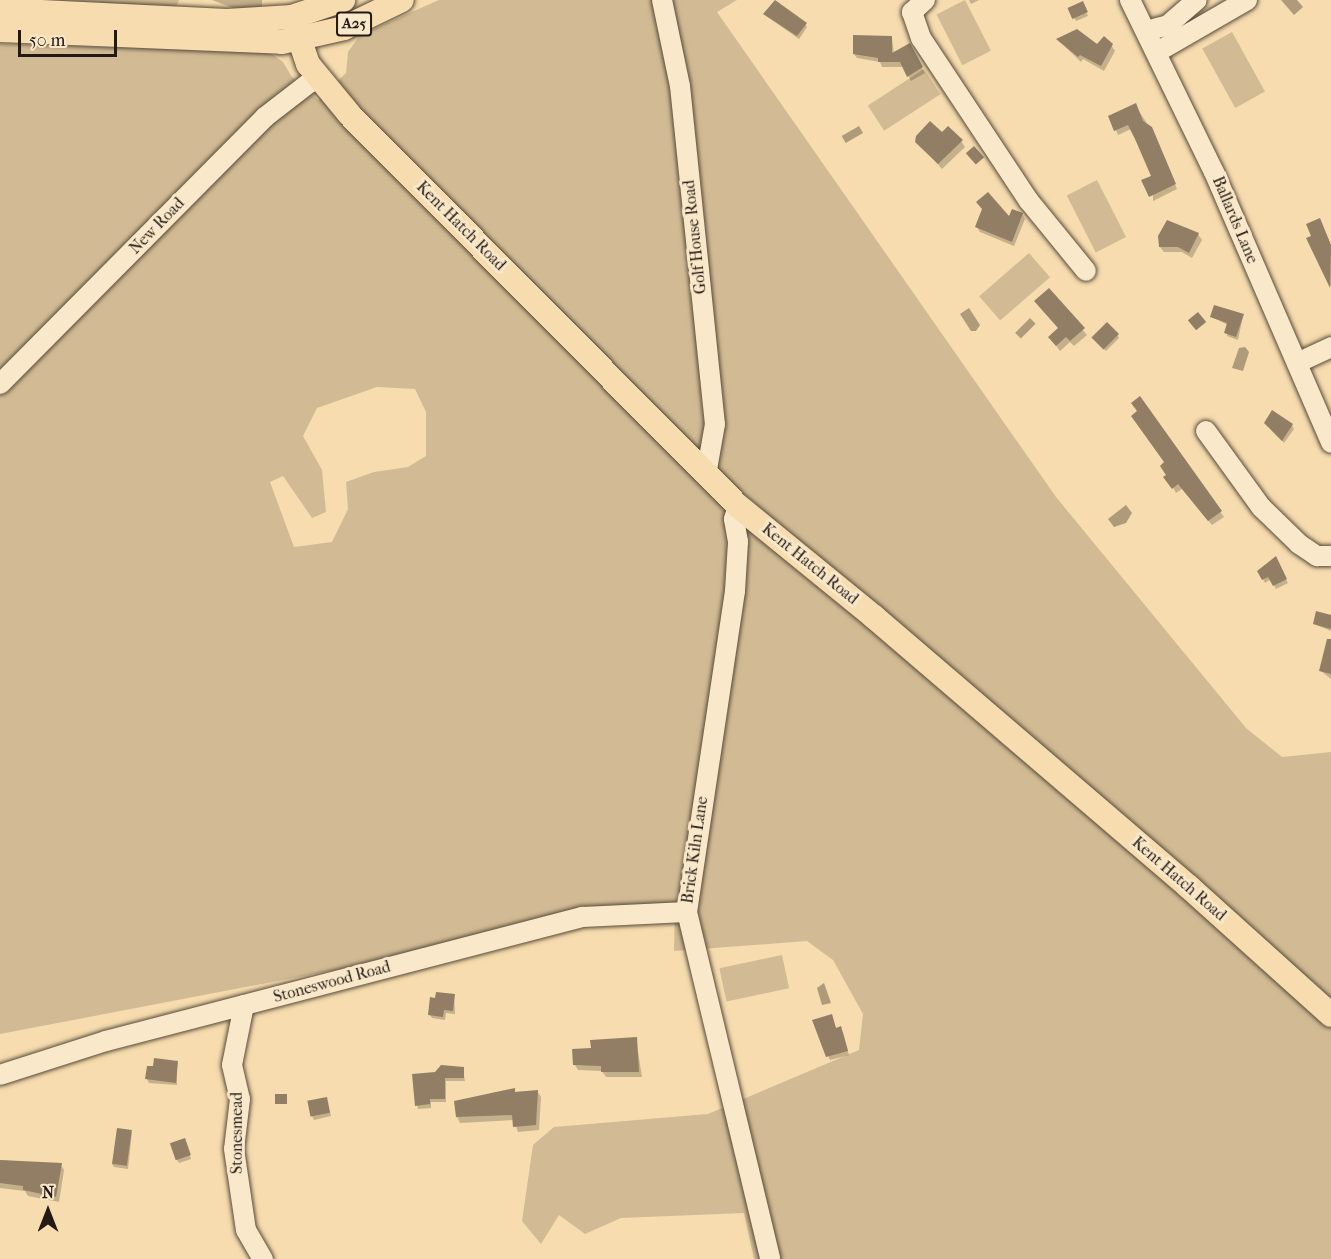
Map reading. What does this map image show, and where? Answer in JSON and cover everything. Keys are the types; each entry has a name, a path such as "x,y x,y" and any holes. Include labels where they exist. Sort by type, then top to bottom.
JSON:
{"main road":[{"path":"0,10 227,21 308,11 343,0"},
{"name":"A25","path":"0,30 258,42 313,38 402,0"},
{"path":"308,11 321,78"},
{"name":"Kent Hatch Road","path":"321,78 349,114 738,506 874,617 1189,886 1331,1016"}],"street":[{"name":"Golf House Road","path":"662,0 680,86 715,424 706,475"},
{"path":"925,0 912,12 921,38 1029,201 1086,271"},
{"name":"Ballards Lane","path":"1130,0 1218,179 1331,443"},
{"path":"1146,31 1168,25 1197,0"},
{"path":"1157,52 1247,0"},
{"name":"New Road","path":"0,384 265,117 309,83 321,78"},
{"path":"1296,363 1331,347"},
{"path":"1206,431 1262,507 1299,544 1317,556 1331,556"},
{"name":"Brick Kiln Lane","path":"738,506 734,519 738,543 735,591 677,911 770,1259"},
{"name":"Stoneswood Road","path":"0,1074 244,1005 582,917 677,911"},
{"name":"Stonesmead","path":"244,1005 232,1065 240,1099 234,1149 246,1230 263,1259"}],"shaded area":[{"path":"19,0 179,0 176,7"},
{"path":"439,0 737,0 717,12 1056,497 1246,728 1282,757 1331,752 1331,1259 754,1259 744,1213 621,1218 585,1234 559,1215 541,1244 522,1221 533,1145 554,1127 708,1114 859,1050 863,1014 833,960 807,941 674,951 675,905 0,1034 0,44 267,51 283,62 292,77 318,100 346,73 348,52 360,35","holes":["377,387 415,389 426,412 426,456 408,467 374,472 346,482 348,509 332,542 294,547 270,482 283,476 312,518 326,512 322,470 303,436 317,408"]},
{"path":"965,0 991,51 962,65 936,15"},
{"path":"1281,0 1297,0 1303,7 1294,15"},
{"path":"1232,32 1265,91 1235,108 1202,48"},
{"path":"924,69 940,94 884,131 868,105"},
{"path":"859,126 863,133 846,143 842,136"},
{"path":"1097,180 1126,237 1096,252 1067,195"},
{"path":"1029,253 1050,277 1000,320 979,296"},
{"path":"969,308 980,325 976,331 971,331 960,314"},
{"path":"1030,318 1036,324 1021,339 1015,333"},
{"path":"1245,347 1249,352 1243,371 1232,368 1239,348"},
{"path":"1126,505 1132,513 1126,523 1114,527 1108,519"},
{"path":"782,955 789,988 726,1002 719,968"},
{"path":"824,983 831,1003 822,1005 817,988"}],"building":[{"path":"775,0 807,23 797,36 763,14"},
{"path":"1083,1 1088,12 1072,19 1067,8"},
{"path":"1077,29 1097,44 1104,36 1113,44 1101,66 1080,55 1078,57 1056,39"},
{"path":"853,35 892,36 892,53 910,43 923,67 907,77 900,62 878,62 878,58 853,54"},
{"path":"1136,103 1143,121 1152,127 1176,184 1149,197 1141,180 1151,176 1128,125 1114,131 1108,116"},
{"path":"930,121 942,132 948,126 963,140 938,164 915,142 916,136"},
{"path":"974,146 984,157 976,165 966,153"},
{"path":"988,192 1009,216 1012,209 1023,213 1012,242 975,227 982,209 976,202"},
{"path":"1320,218 1331,245 1330,288 1306,238 1311,236 1306,224"},
{"path":"1167,220 1199,233 1189,253 1178,247 1159,247 1158,236"},
{"path":"1049,288 1085,328 1070,341 1066,337 1056,346 1048,337 1058,328 1034,301"},
{"path":"1214,305 1244,314 1236,337 1224,333 1227,323 1210,317"},
{"path":"1198,312 1206,322 1196,330 1188,320"},
{"path":"1107,322 1119,334 1103,350 1091,338"},
{"path":"1140,396 1222,511 1208,521 1178,484 1172,489 1163,477 1166,475 1160,466 1164,462 1131,416 1137,411 1131,403"},
{"path":"1272,410 1293,424 1282,441 1264,423"},
{"path":"1276,556 1287,579 1273,586 1268,577 1262,580 1257,571"},
{"path":"1316,611 1331,615 1331,629 1313,624"},
{"path":"1327,639 1331,639 1331,674 1319,671"},
{"path":"436,992 455,994 453,1011 444,1010 443,1017 428,1015 430,997 435,998"},
{"path":"832,1014 836,1028 841,1026 848,1051 826,1057 812,1020"},
{"path":"637,1037 639,1072 601,1072 601,1066 573,1065 572,1049 591,1048 590,1040"},
{"path":"154,1058 178,1061 176,1083 145,1079 147,1066 153,1066"},
{"path":"441,1065 464,1067 464,1078 445,1078 445,1099 430,1099 430,1104 415,1106 412,1074 435,1072"},
{"path":"515,1088 515,1092 538,1090 536,1125 513,1127 512,1115 456,1117 454,1101"},
{"path":"275,1094 287,1094 287,1104 275,1104"},
{"path":"327,1097 330,1113 310,1117 307,1101"},
{"path":"117,1128 132,1130 127,1166 112,1164"},
{"path":"185,1138 191,1155 176,1160 170,1143"},
{"path":"0,1160 62,1163 56,1197 23,1190 23,1186 0,1183"}]}
